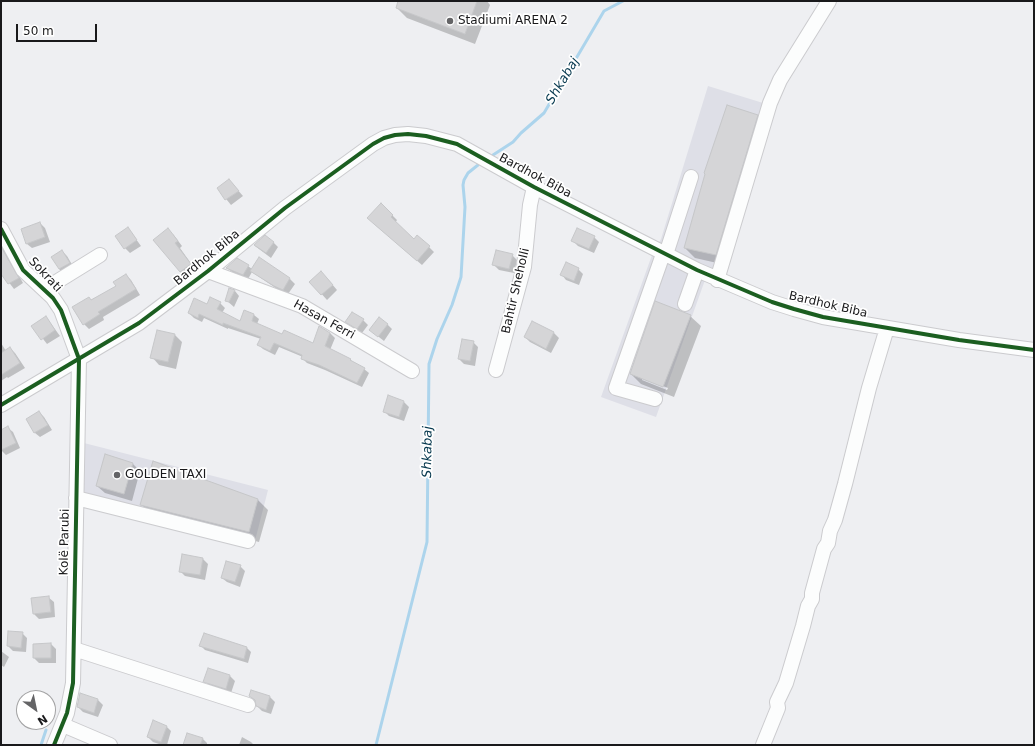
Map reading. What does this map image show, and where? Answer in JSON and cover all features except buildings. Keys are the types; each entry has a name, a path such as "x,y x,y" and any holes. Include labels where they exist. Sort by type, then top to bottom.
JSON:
{"street":[{"path":"717,280 770,103 780,80 829,1"},
{"name":"Bardhok Biba","path":"1,405 139,323 208,271 285,208 373,144 384,138 408,134 426,136 457,144 534,187 697,270 717,280 765,299 823,317 959,340 1034,350"},
{"path":"655,399 616,388 662,257 668,248 691,176"},
{"name":"Bahtir Sheholli","path":"496,370 524,267 530,205 534,187"},
{"name":"Sokrati","path":"1,229 24,270 53,298 61,310 79,359"},
{"path":"45,290 100,254"},
{"path":"685,304 697,270"},
{"name":"Hasan Ferri","path":"208,271 302,306 412,371"},
{"path":"763,745 778,708 777,702 786,682 808,606 812,599 812,592 824,549 828,543 830,531 835,520 887,328"},
{"name":"Kolë Parubi","path":"54,745 63,725 71,699 74,650 79,359"},
{"path":"76,498 248,541"},
{"path":"74,650 248,705"},
{"path":"63,725 110,745"}],"shaded area":[{"path":"708,86 776,107 727,272 705,280 656,417 601,397 652,255 661,239"},
{"path":"84,443 268,490 255,541 83,493"}],"waterway":[{"name":"Shkabaj","path":"493,155 513,142 544,113 604,11 623,1"},
{"name":"Shkabaj","path":"376,745 427,542 429,364 437,339 452,305 461,277 465,207 463,185 468,173 478,165"},
{"path":"41,745 46,730"}],"cycle path":[{"path":"1,405 139,323 208,271 285,208 373,144 384,138 408,134 426,136 457,144 534,187 697,270 772,302 823,317 959,340 1034,350"},
{"path":"1,229 23,270 53,298 61,310 79,359 73,683 67,713 54,745"}],"place":[{"name":"Stadiumi ARENA 2","path":"450,21"},
{"name":"GOLDEN TAXI","path":"117,475"}]}
